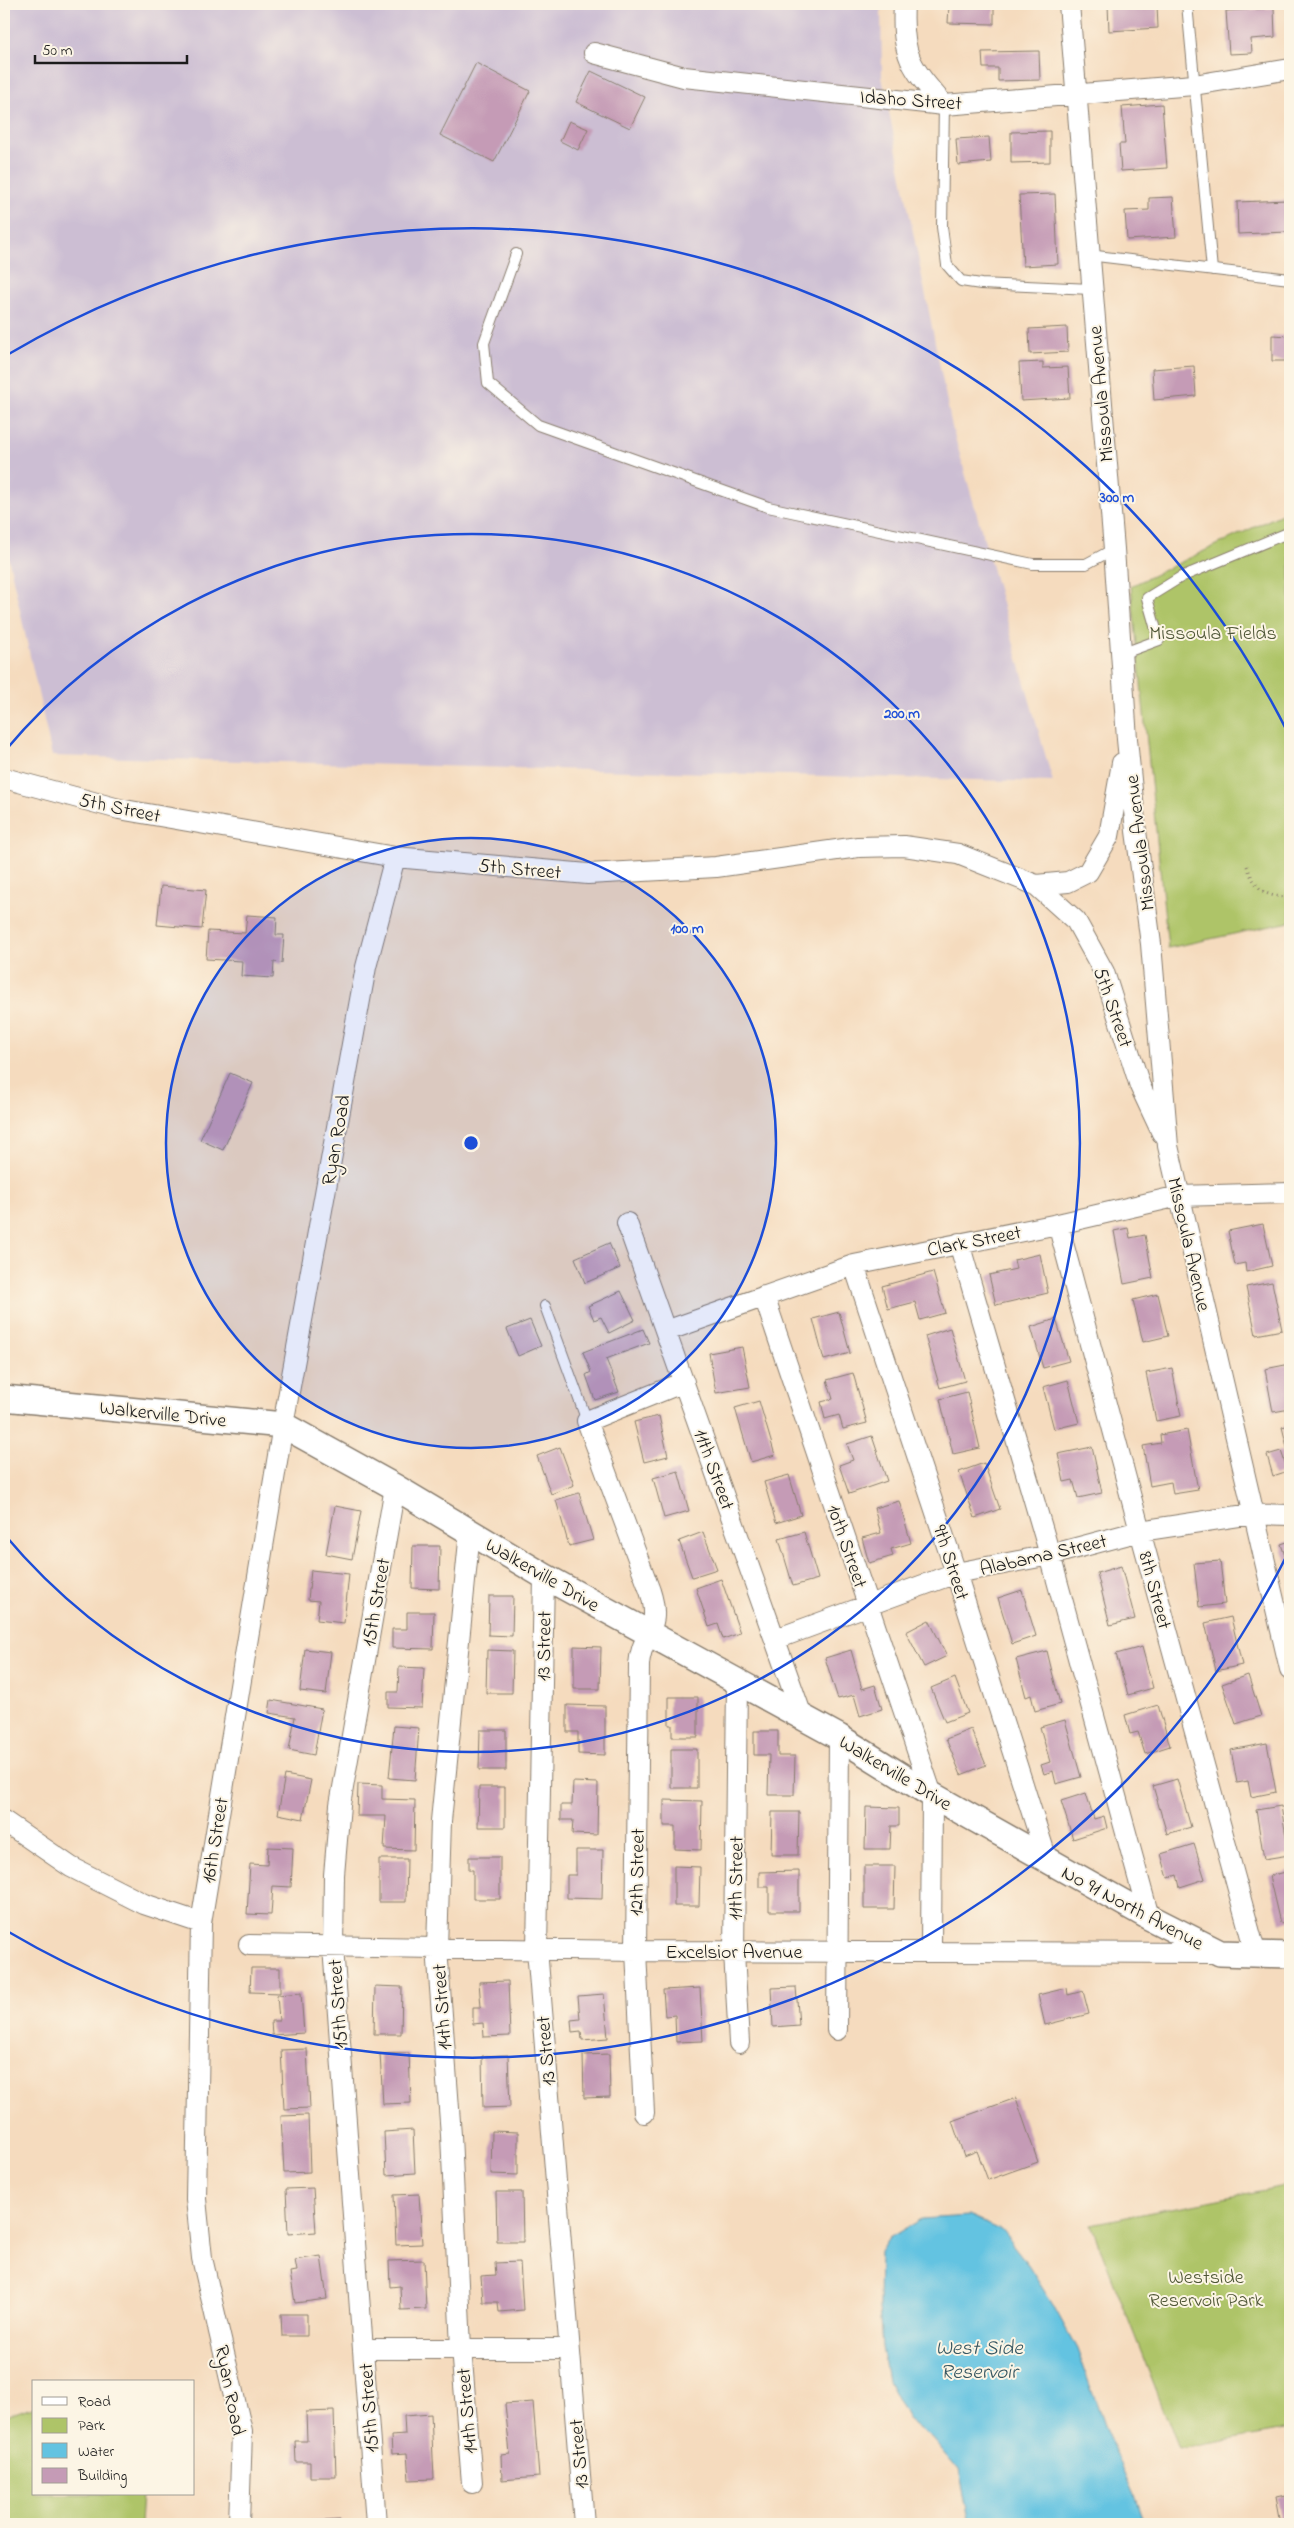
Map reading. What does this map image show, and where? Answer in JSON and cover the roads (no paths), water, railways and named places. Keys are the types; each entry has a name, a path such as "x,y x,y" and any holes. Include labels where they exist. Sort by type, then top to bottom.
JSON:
{"street":[{"path":"904,4 907,52 915,72 944,105"},
{"name":"Missoula Avenue","path":"1069,4 1088,256 1114,550 1127,739 1136,831 1151,944 1168,1146 1252,1514 1290,1669"},
{"name":"Idaho Street","path":"594,53 684,77 944,105 1076,96 1194,85 1290,69"},
{"name":"5th Street","path":"1036,885 1068,882 1088,872 1109,836 1127,739"},
{"name":"5th Street","path":"4,778 119,809 395,857 588,874 716,867 827,850 904,846 958,854 1036,885 1076,921 1104,972 1140,1086 1168,1146"},
{"name":"Ryan Road","path":"283,1425 366,967 395,857"},
{"name":"Clark Street","path":"666,1331 854,1265 1058,1224 1179,1196 1290,1193"},
{"name":"11th Street","path":"627,1223 776,1638 802,1716"},
{"name":"8th Street","path":"1058,1224 1256,1955"},
{"path":"959,1243 1050,1555 1149,1917"},
{"name":"9th Street","path":"854,1265 956,1573 1047,1860"},
{"name":"10th Street","path":"764,1296 932,1795 931,1950"},
{"path":"649,1634 655,1620 655,1606 587,1421 684,1382"},
{"name":"Walkerville Drive","path":"4,1398 283,1425 395,1487 544,1576 839,1737 932,1795 1047,1860"},
{"name":"16th Street","path":"202,2258 196,2199 201,1923 283,1425"},
{"name":"15th Street","path":"376,2524 332,1947 337,1822 395,1487"},
{"name":"Alabama Street","path":"776,1638 956,1573 1050,1555 1140,1531 1252,1514 1290,1515"},
{"name":"14th Street","path":"470,1532 441,1822 436,1948 451,2134 461,2348 472,2483"},
{"name":"13 Street","path":"544,1576 538,1949 584,2524"},
{"name":"12th Street","path":"644,2113 636,1951 639,1665 640,1653 649,1634"},
{"name":"11th Street","path":"737,1682 734,1952 739,2043"},
{"path":"836,2030 839,1737"},
{"path":"4,1821 71,1867 144,1904 201,1923"},
{"name":"No 91 North Avenue","path":"1047,1860 1149,1917 1220,1953"},
{"name":"Excelsior Avenue","path":"249,1945 734,1952 931,1950 1220,1953"},
{"path":"1220,1953 1290,1956"},
{"name":"Ryan Road","path":"202,2258 242,2431 239,2524"},
{"path":"364,2349 569,2349"}],"lane":[{"path":"1187,4 1212,270"},
{"path":"944,105 942,227 947,265 961,281 981,284 1091,288"},
{"path":"516,254 484,343 488,383 538,425 768,507 1033,564 1086,564 1114,550"},
{"path":"1088,256 1290,280"},
{"path":"1121,654 1159,640 1147,598 1181,577 1290,532"},
{"path":"545,1306 587,1421"}],"water":[{"name":"West Side Reservoir","path":"969,2216 1001,2230 1024,2259 1053,2305 1077,2349 1106,2431 1135,2495 1145,2524 970,2524 959,2470 932,2438 908,2419 888,2381 882,2347 879,2307 880,2252 889,2238 921,2219"}],"park label":[{"name":"Missoula Fields","path":"1213,632"},
{"name":"Westside Reservoir Park","path":"1206,2288"}]}
